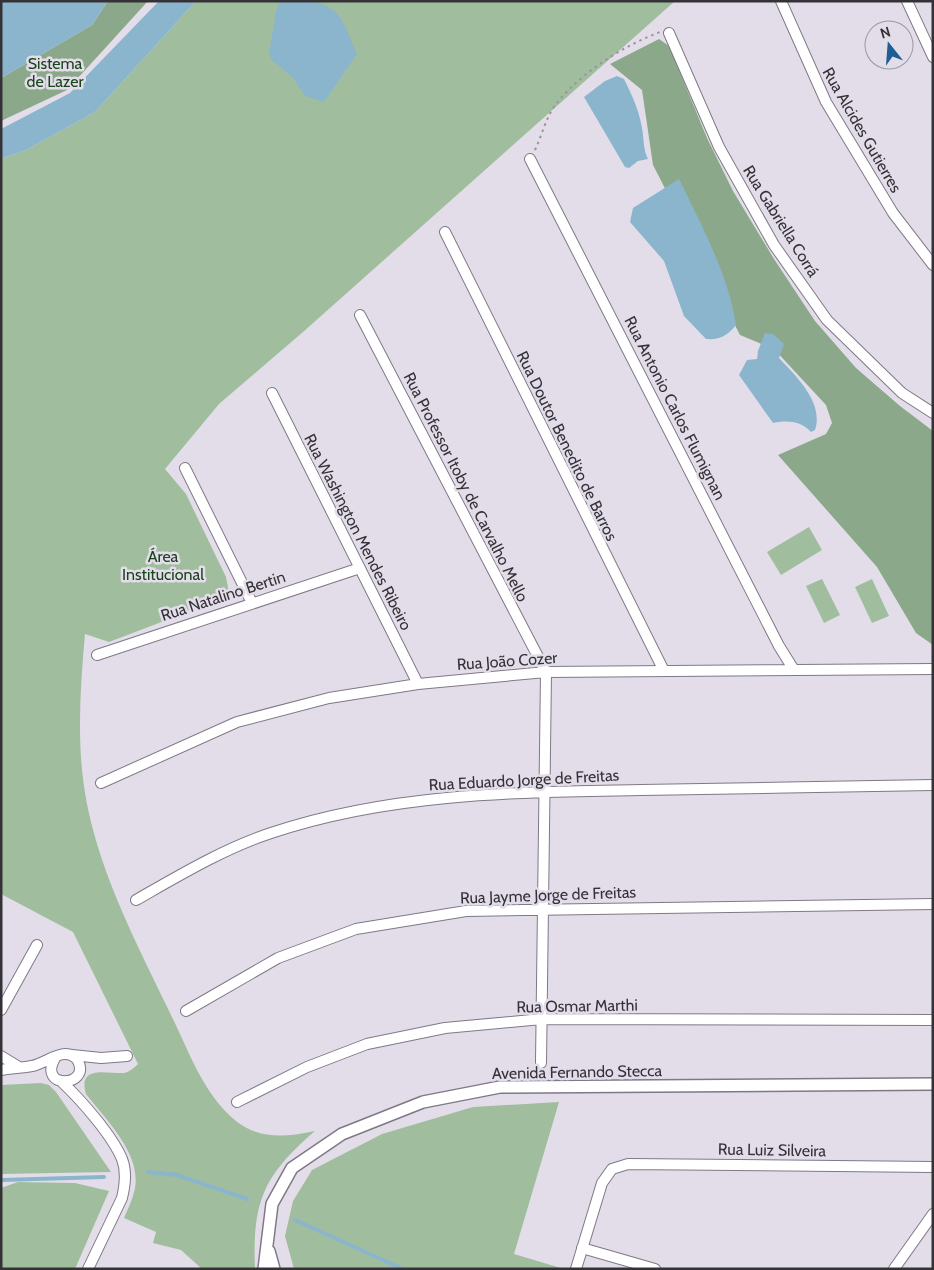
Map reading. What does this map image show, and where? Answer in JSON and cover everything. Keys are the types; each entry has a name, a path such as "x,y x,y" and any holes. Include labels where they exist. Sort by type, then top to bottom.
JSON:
{"street":[{"name":"Rua Alcides Gutierres","path":"781,1 826,102 893,213 933,265"},
{"path":"907,1 933,57"},
{"name":"Rua Gabriella Corrá","path":"669,33 719,147 774,245 827,320 902,393 933,413"},
{"name":"Rua Antonio Carlos Flumignan","path":"530,159 779,646 794,670"},
{"name":"Rua Doutor Benedito de Barros","path":"445,232 664,671"},
{"name":"Rua Professor Itoby de Carvalho Mello","path":"360,315 546,672"},
{"name":"Rua Washington Mendes Ribeiro","path":"272,394 418,684"},
{"path":"185,468 252,602"},
{"name":"Rua Natalino Bertin","path":"97,655 252,602 360,568"},
{"name":"Rua João Cozer","path":"101,783 237,722 329,698 418,684 546,672 933,669"},
{"path":"541,1064 546,672"},
{"name":"Rua Eduardo Jorge de Freitas","path":"136,900 225,850 273,832 330,816 409,800 544,792 933,785"},
{"name":"Rua Jayme Jorge de Freitas","path":"186,1011 278,958 356,929 466,911 543,908 933,904"},
{"path":"1,1010 37,945"},
{"name":"Rua Osmar Marthi","path":"237,1102 307,1067 367,1044 445,1028 542,1019 933,1020"},
{"path":"1,1070 33,1066 61,1054 101,1058 127,1056"},
{"path":"72,1055 79,1063 76,1095"},
{"path":"1,1056 19,1067"},
{"path":"55,1058 51,1064 52,1072 56,1078 76,1095 116,1148 122,1160 125,1177 122,1198 88,1269"},
{"path":"62,1082 70,1081 101,1058"},
{"path":"33,1066 52,1072"},
{"name":"Avenida Fernando Stecca","path":"264,1269 272,1204 292,1168 342,1134 423,1102 500,1087 933,1084"},
{"name":"Rua Luiz Silveira","path":"582,1248 602,1183 612,1169 628,1164 933,1167"},
{"path":"894,1269 904,1252 933,1214"},
{"path":"267,1244 274,1269"},
{"path":"576,1269 582,1248 654,1269"}],"path":[{"path":"530,159 556,104 581,81 608,58 658,33 669,33"}],"green space":[{"name":"Sistema de Lazer","path":"108,1 148,1 67,90 1,121 1,78 92,25"},
{"name":"Área Institucional","path":"196,1 675,1 303,332 219,404 165,469 186,494 226,577 229,593 222,599 109,642 85,634 80,740 87,804 111,886 134,938 198,1071 214,1098 224,1110 245,1127 264,1134 294,1135 315,1131 284,1162 273,1176 265,1191 259,1207 256,1225 255,1269 202,1269 181,1250 153,1243 156,1232 124,1218 135,1188 133,1162 112,1126 86,1094 84,1085 86,1078 90,1074 103,1072 124,1073 138,1064 73,932 1,894 1,159 26,150 95,112"},
{"path":"659,39 669,46 707,138 733,191 774,259 815,321 856,368 900,406 933,431 933,645 916,633 877,567 778,455 826,434 832,423 826,405 774,349 740,335 653,165 642,90 610,64"},
{"path":"809,527 822,550 781,575 767,552"},
{"path":"822,579 840,615 824,623 806,586"},
{"path":"872,579 889,616 872,623 855,587"},
{"path":"41,1083 49,1085 56,1092 111,1172 1,1174 1,1085"},
{"path":"559,1102 514,1254 564,1269 294,1269 285,1236 293,1201 312,1170 382,1134 473,1107"},
{"path":"18,1182 75,1183 109,1191 75,1269 1,1269 1,1188"}],"water":[{"path":"1,1 108,1 92,25 1,78"},
{"path":"159,1 196,1 95,112 26,150 1,159 1,129 70,93"},
{"path":"280,1 312,2 331,8 344,24 350,37 357,54 324,102 305,96 293,78 272,60 269,54 276,11"},
{"path":"617,76 624,79 635,103 641,121 644,148 648,159 638,161 629,168 625,167 584,97 605,81"},
{"path":"679,179 721,269 732,306 736,325 726,335 715,339 706,339 684,316 664,261 630,222 633,208"},
{"path":"765,333 773,334 784,344 779,358 801,382 812,400 817,420 815,430 811,432 794,422 773,423 739,375 747,360 757,359"}],"waterway":[{"path":"148,1172 177,1175 247,1199"},
{"path":"1,1180 104,1177"},
{"path":"295,1220 403,1269"}]}
